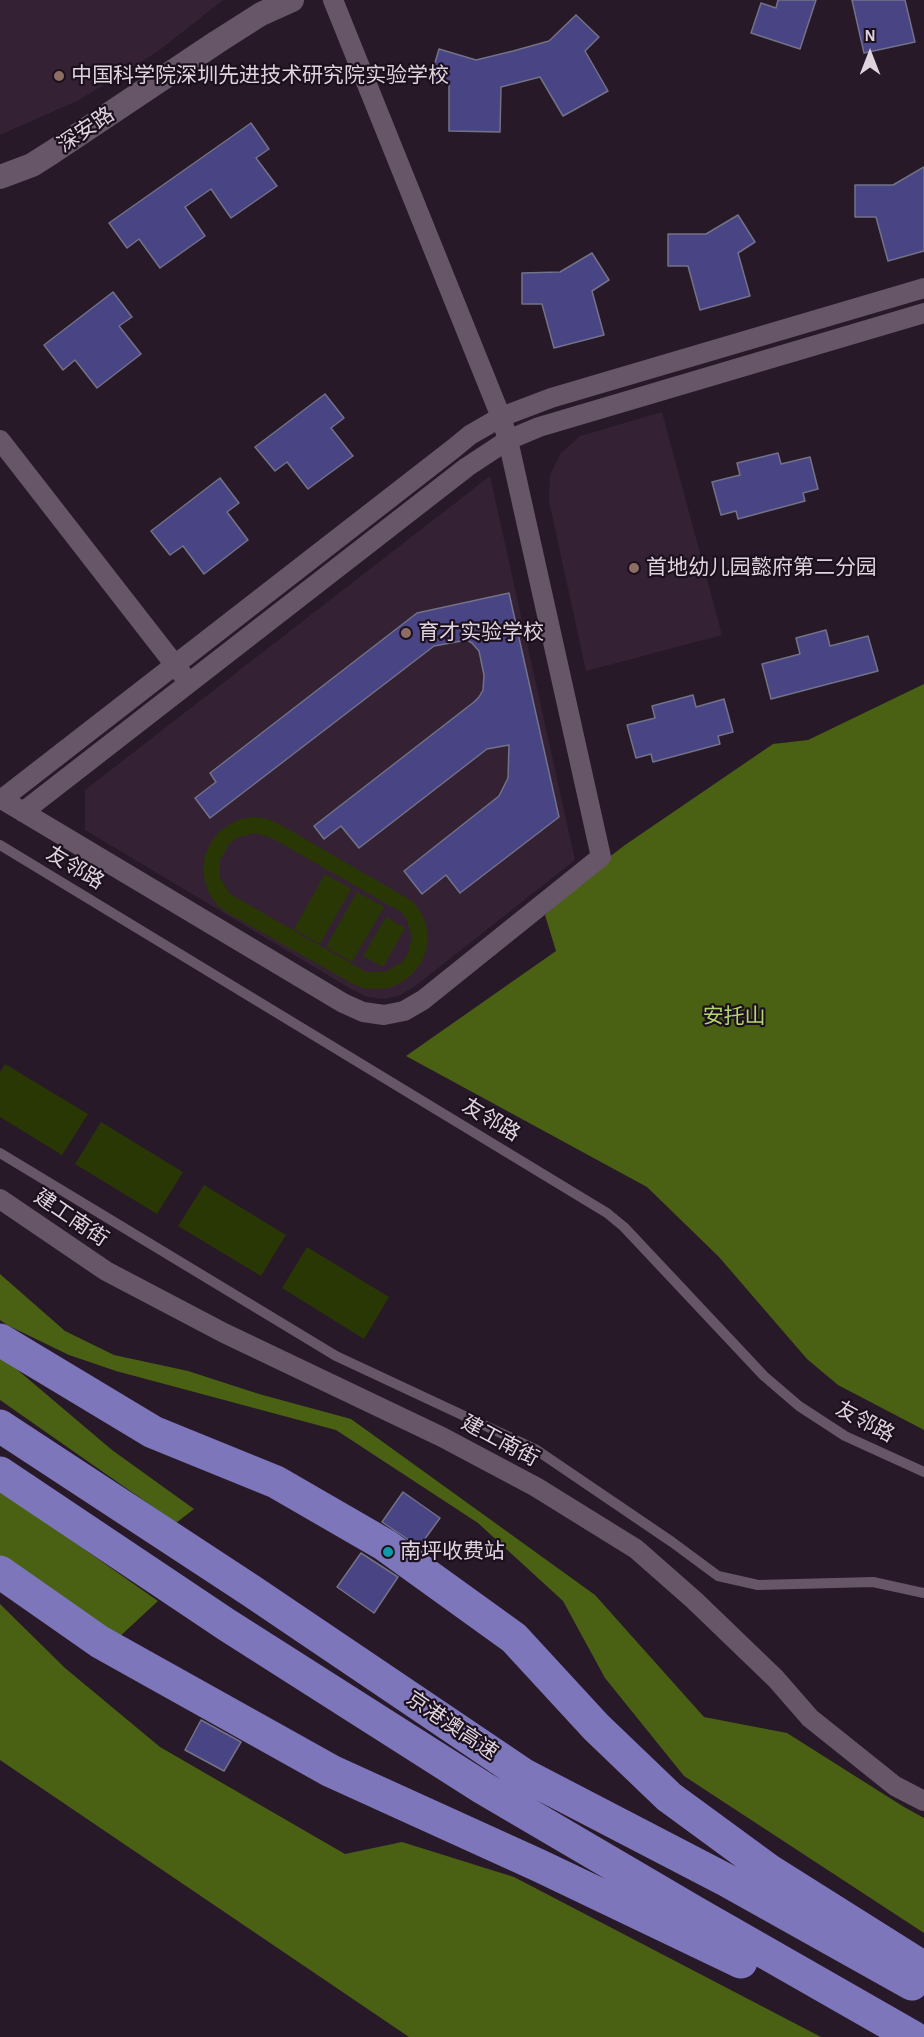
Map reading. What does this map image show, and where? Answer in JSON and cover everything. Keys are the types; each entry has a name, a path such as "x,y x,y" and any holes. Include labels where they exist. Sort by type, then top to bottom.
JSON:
{"highway":[{"path":"0,1340 153,1432 276,1482 385,1545 514,1638 596,1727 669,1797 770,1871 924,1968"},
{"name":"京港澳高速","path":"0,1426 250,1590 524,1775 726,1880 924,1991"},
{"name":"京港澳高速","path":"0,1473 227,1624 483,1788 914,2037"},
{"path":"0,1572 100,1642 332,1771 674,1929 893,2037"}],"street":[{"name":"深安路","path":"0,177 23,169 41,159 261,14 292,0"},
{"path":"333,0 501,417 601,857 423,1000 404,1011 384,1015 363,1012 1,798 470,435 501,417 551,398 924,288"},
{"path":"23,812 467,467 508,440 539,427 924,313"},
{"path":"0,440 189,683"},
{"name":"建工南街","path":"0,1199 106,1271 224,1333 442,1437 536,1487 636,1549 776,1679 810,1718 895,1786 924,1801"}],"lane":[{"name":"友邻路","path":"0,845 607,1213 624,1227 764,1376 799,1406 845,1436 924,1472"},
{"path":"0,1153 336,1356 544,1455 718,1576 758,1585 873,1582 924,1593"}],"shaded area":[{"name":"中国科学院深圳先进技术研究院实验学校","path":"0,0 223,0 157,52 79,100 0,135"},
{"name":"首地幼儿园懿府第二分园","path":"662,412 722,635 586,671 549,501 550,475 561,453 580,436"},
{"name":"育才实验学校","path":"490,476 575,860 414,987 398,996 383,999 367,997 351,989 85,830 85,790"}],"green space":[{"name":"安托山","path":"924,684 924,1430 838,1385 807,1359 719,1257 647,1187 406,1056 556,951 545,915 625,845 773,744 808,740"},
{"path":"254,817 268,819 279,824 412,901 421,912 428,938 421,963 412,974 389,988 363,988 218,906 205,882 203,869 205,856 218,833 241,819","holes":["255,833 272,838 401,912 407,920 412,938 407,956 401,963 385,972 366,972 230,894 220,878 220,860 229,844 236,838"]},
{"path":"325,874 351,889 320,944 294,929"},
{"path":"357,892 384,907 352,962 326,947"},
{"path":"386,917 405,928 383,967 363,956"},
{"path":"5,1064 88,1114 62,1155 0,1117 0,1072"},
{"path":"101,1122 183,1172 157,1214 75,1164"},
{"path":"204,1185 286,1235 261,1276 178,1226"},
{"path":"307,1247 389,1297 364,1339 282,1288"},
{"path":"0,1274 65,1331 114,1355 188,1371 259,1394 351,1419 595,1595 704,1717 787,1733 924,1818 924,1933 684,1776 605,1678 563,1601 478,1523 336,1430 116,1371 69,1355 7,1325 0,1320"},
{"path":"0,1355 112,1450 194,1509 176,1523 0,1400"},
{"path":"0,1490 158,1601 117,1639 0,1560"},
{"path":"0,1604 65,1668 160,1747 345,1854 402,1842 514,1877 821,2037 409,2037 0,1760"}],"building":[{"path":"778,0 816,0 800,49 751,33 761,3 776,8"},
{"path":"852,0 905,0 915,42 864,53"},
{"path":"576,15 599,37 585,51 608,91 563,116 540,77 501,87 500,132 449,131 449,85 430,80 439,49 476,60 513,51 549,41"},
{"path":"251,123 269,149 256,158 277,186 231,218 211,189 185,207 205,236 160,268 139,239 127,248 109,223"},
{"path":"924,167 924,251 888,261 876,217 855,217 855,185 893,185"},
{"path":"738,215 755,242 738,253 750,296 700,310 688,266 668,266 668,234 706,234"},
{"path":"592,253 609,280 592,291 604,335 554,348 542,304 522,304 522,273 560,272"},
{"path":"113,292 132,317 119,326 141,354 97,388 75,360 63,370 44,345"},
{"path":"325,394 344,418 331,428 353,456 308,489 287,462 275,471 255,447"},
{"path":"778,453 781,464 810,457 818,489 803,493 805,501 738,519 736,511 721,515 712,482 740,475 737,463"},
{"path":"220,478 239,503 227,512 248,540 204,574 183,546 170,555 151,531"},
{"path":"509,593 559,817 460,893 446,875 422,894 404,871 499,796 508,778 509,745 487,749 359,848 341,826 324,839 314,826 479,697 483,690 484,675 479,651 467,640 434,646 210,818 195,798 216,782 210,773 417,613"},
{"path":"826,630 830,646 868,636 878,671 771,699 762,664 800,654 796,638"},
{"path":"693,695 696,707 724,699 733,732 718,736 720,744 653,762 651,754 636,758 627,725 655,718 652,706"},
{"path":"403,1492 440,1518 419,1547 382,1522"},
{"path":"361,1553 398,1577 374,1613 337,1587"},
{"path":"201,1720 241,1742 224,1771 185,1750"}],"place":[{"name":"中国科学院深圳先进技术研究院实验学校","path":"59,76"},
{"name":"首地幼儿园懿府第二分园","path":"634,568"},
{"name":"育才实验学校","path":"406,633"},
{"name":"南坪收费站","path":"388,1552"}]}
